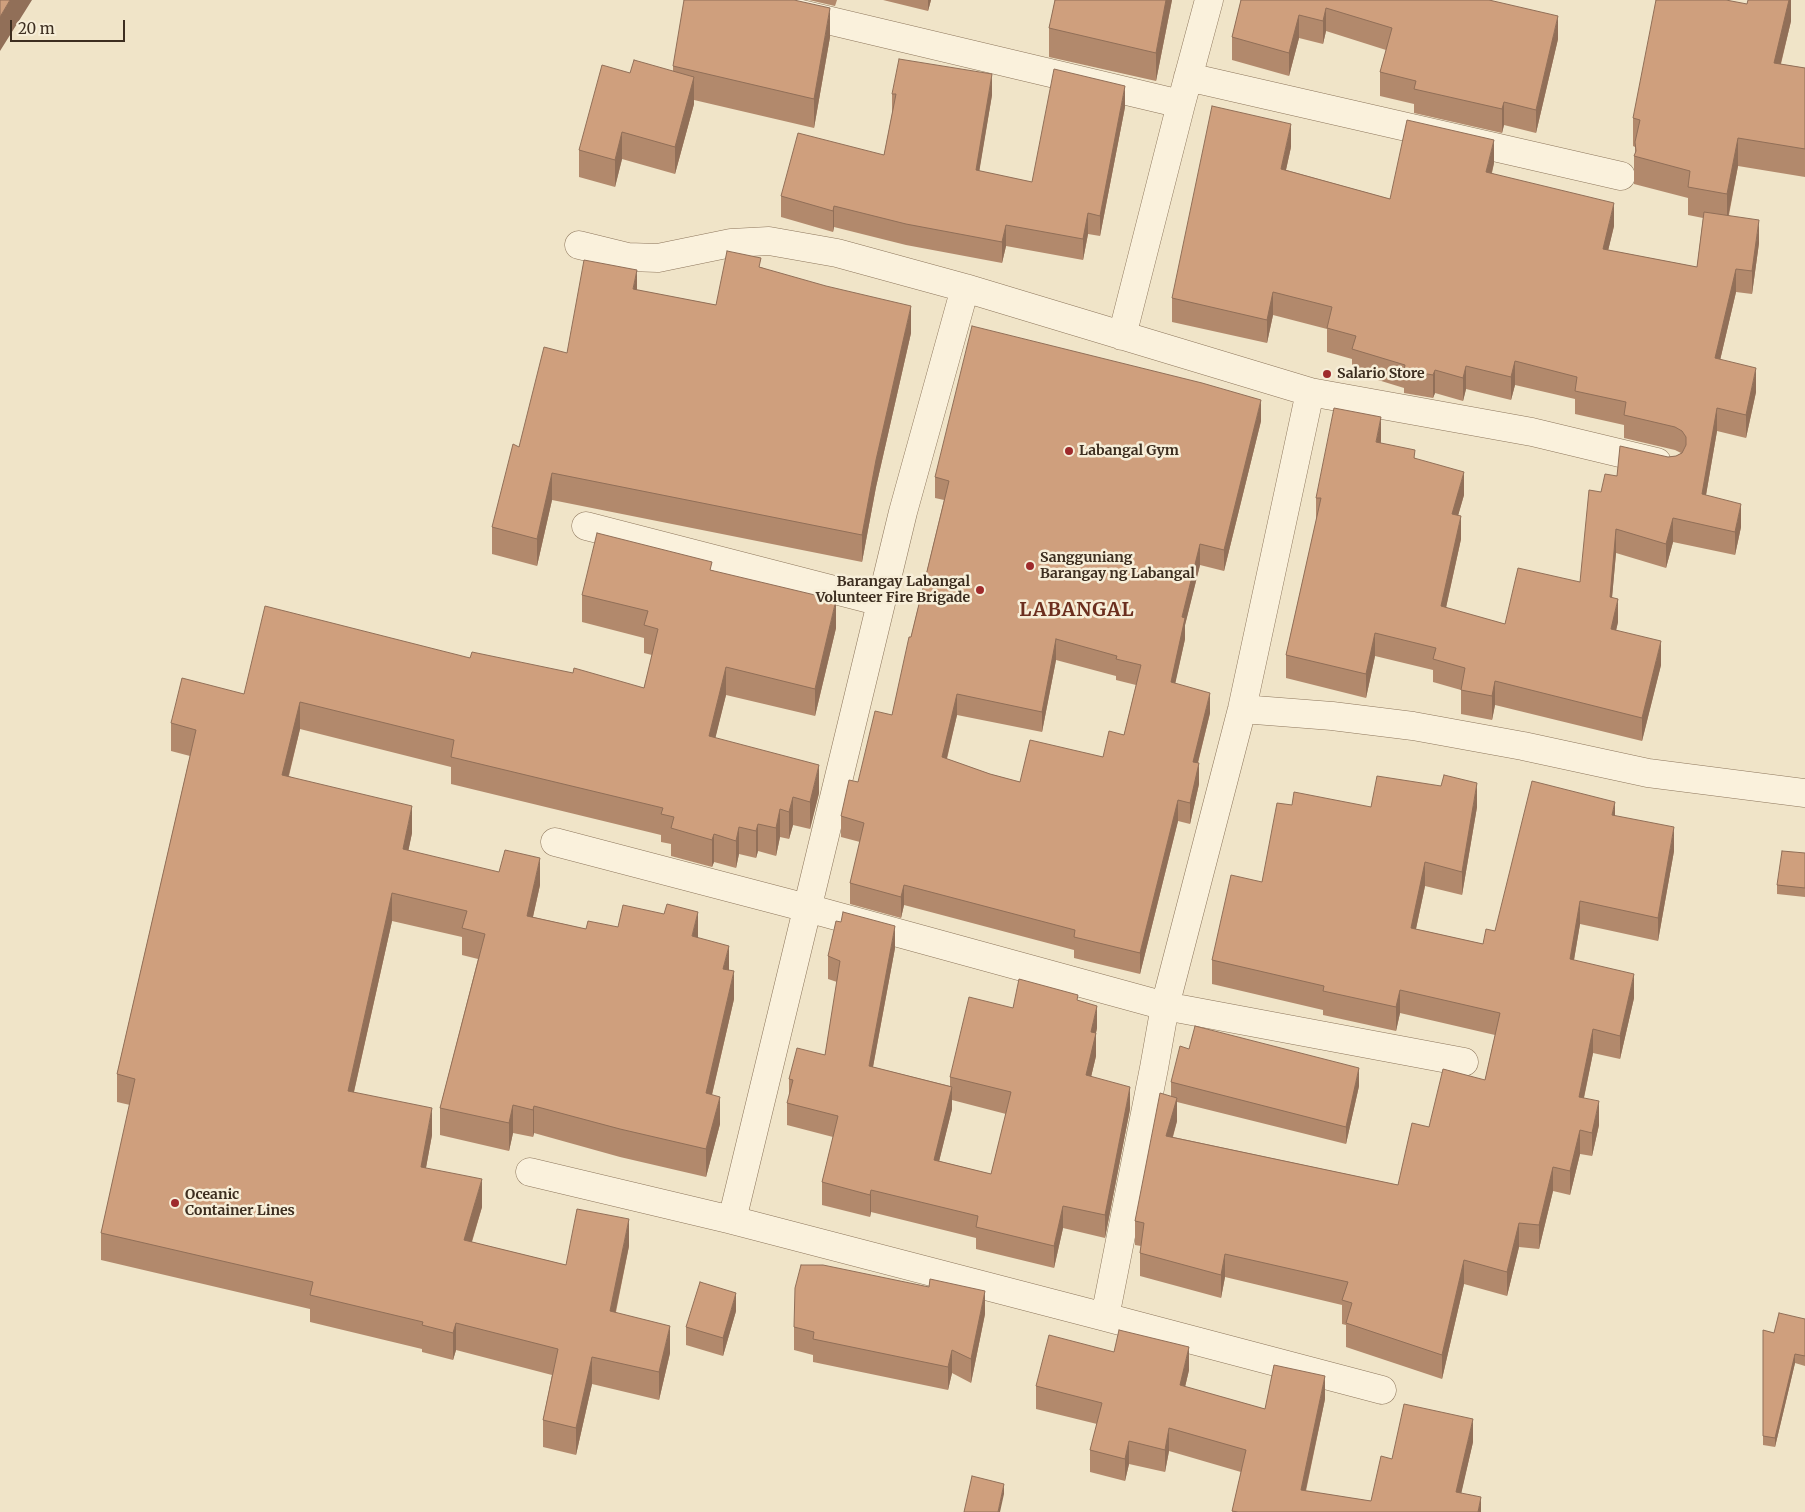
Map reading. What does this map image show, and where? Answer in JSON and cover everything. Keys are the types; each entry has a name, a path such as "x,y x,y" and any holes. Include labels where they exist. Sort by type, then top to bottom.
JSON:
{"street":[{"path":"1122,336 1209,0"},
{"path":"783,10 1181,104"},
{"path":"1188,77 1620,176"},
{"path":"579,245 628,257 658,258 731,244 769,241 837,254 965,288 1310,392 1532,432 1671,465"},
{"path":"732,1220 903,512 965,288"},
{"path":"1105,1316 1165,1006 1242,709 1310,392"},
{"path":"586,526 881,602"},
{"path":"1242,709 1332,716 1412,726 1523,746 1648,773 1805,793"},
{"path":"555,842 807,908 1165,1006 1464,1062"},
{"path":"530,1172 732,1220 1105,1316 1382,1390"}],"building":[{"path":"0,0 10,0 0,17"},
{"path":"684,0 794,0 830,8 814,99 673,66"},
{"path":"1055,0 1166,0 1156,53 1049,28"},
{"path":"1241,0 1489,0 1558,16 1536,110 1504,102 1502,109 1414,89 1416,81 1380,72 1392,28 1326,8 1323,21 1299,15 1289,53 1232,37"},
{"path":"1656,0 1726,0 1747,4 1748,0 1789,0 1774,63 1805,68 1805,149 1738,138 1727,194 1688,187 1690,171 1634,156 1640,120 1633,118"},
{"path":"899,59 992,74 976,170 1032,182 1054,69 1125,86 1100,216 1088,213 1083,239 1006,225 1002,242 906,224 834,206 833,211 781,196 798,133 884,155 896,94 892,94"},
{"path":"634,60 694,77 675,147 622,132 615,160 579,150 602,65 630,73"},
{"path":"1212,106 1291,124 1281,169 1390,199 1407,120 1494,140 1486,172 1614,203 1603,249 1697,267 1704,212 1759,220 1752,271 1736,269 1715,358 1756,368 1746,415 1717,408 1702,494 1741,504 1735,532 1673,518 1666,544 1616,529 1610,597 1618,599 1611,629 1661,641 1642,718 1495,681 1492,696 1461,690 1465,668 1433,659 1436,648 1375,633 1366,674 1286,655 1321,498 1316,498 1334,408 1381,417 1376,442 1415,450 1414,458 1464,472 1452,514 1461,516 1441,606 1505,624 1518,568 1580,582 1589,490 1601,492 1605,474 1617,476 1620,446 1668,457 1676,456 1682,453 1686,445 1686,437 1682,431 1675,427 1624,415 1626,402 1575,391 1577,377 1515,361 1511,377 1466,366 1463,378 1435,370 1433,375 1404,370 1405,365 1352,349 1356,336 1327,328 1332,307 1273,292 1267,320 1172,298"},
{"path":"727,251 761,258 759,267 826,286 911,306 876,460 862,535 552,473 537,539 492,527 513,444 519,447 544,347 567,353 584,260 637,270 633,289 716,305"},
{"path":"972,326 1202,383 1261,400 1224,550 1200,544 1182,617 1185,618 1171,682 1210,693 1193,762 1199,763 1190,803 1178,800 1140,953 1074,937 1075,930 904,885 901,897 850,883 864,823 841,816 849,780 858,782 875,711 892,715 909,637 911,637 949,481 935,477","holes":["1056,639 1117,656 1116,659 1141,665 1124,735 1109,731 1103,757 1030,740 1020,782 990,774 942,757 957,694 1042,712"]},
{"path":"597,533 712,562 710,570 836,600 815,689 726,667 709,736 819,765 810,802 793,797 789,812 780,809 776,828 758,824 756,831 739,827 736,841 714,834 712,840 671,828 674,817 661,814 663,808 451,757 454,740 300,702 282,775 412,806 403,849 499,872 505,850 540,858 527,916 586,929 588,921 618,927 623,905 664,914 667,904 698,912 692,936 729,946 723,969 734,971 706,1093 720,1097 706,1149 534,1106 533,1110 513,1105 509,1123 440,1108 485,934 462,928 467,911 392,893 348,1091 432,1108 421,1167 482,1179 464,1240 566,1265 577,1209 629,1219 610,1311 670,1326 659,1372 592,1357 576,1428 543,1420 558,1349 456,1323 453,1333 422,1325 423,1322 310,1295 313,1282 101,1233 135,1079 117,1074 196,730 171,723 182,678 244,694 265,606 470,658 472,652 573,673 574,668 644,688 658,629 644,625 648,611 582,595"},
{"path":"1444,775 1477,783 1462,872 1425,862 1411,928 1483,944 1486,929 1495,931 1532,781 1615,802 1612,815 1674,827 1658,918 1580,901 1570,959 1634,974 1620,1036 1593,1029 1579,1097 1599,1101 1592,1133 1580,1130 1570,1171 1553,1167 1539,1225 1519,1223 1507,1272 1464,1260 1442,1355 1346,1323 1352,1303 1342,1300 1348,1282 1225,1254 1221,1275 1140,1253 1144,1223 1135,1221 1160,1093 1177,1098 1166,1136 1398,1185 1412,1123 1429,1127 1443,1069 1485,1080 1500,1013 1400,990 1396,1007 1323,991 1324,986 1212,960 1231,875 1262,882 1277,803 1292,805 1294,792 1371,807 1377,776 1441,786"},
{"path":"1782,851 1805,853 1805,888 1777,885"},
{"path":"843,912 895,926 869,1066 952,1087 934,1160 991,1174 1011,1092 950,1077 969,997 1013,1008 1019,979 1078,995 1077,1000 1097,1006 1091,1032 1096,1033 1086,1075 1130,1087 1105,1215 1063,1206 1054,1246 976,1227 978,1216 871,1190 870,1195 822,1182 838,1116 787,1103 793,1080 789,1079 797,1048 825,1055 840,961 828,956 836,921 841,922"},
{"path":"1195,1026 1359,1068 1346,1127 1171,1082 1180,1046 1189,1049"},
{"path":"801,1265 823,1265 929,1287 930,1279 985,1291 971,1359 952,1350 948,1367 813,1339 814,1332 794,1327 795,1288"},
{"path":"700,1282 736,1293 723,1338 686,1327"},
{"path":"1779,1313 1805,1319 1805,1356 1795,1354 1775,1438 1763,1436 1763,1330 1774,1333"},
{"path":"1119,1330 1189,1347 1180,1385 1265,1409 1274,1365 1325,1376 1301,1490 1371,1501 1381,1456 1392,1459 1404,1404 1473,1419 1456,1492 1481,1497 1478,1512 1238,1512 1232,1511 1246,1450 1169,1428 1165,1450 1129,1441 1125,1459 1090,1450 1102,1403 1036,1386 1049,1335 1114,1352"},
{"path":"972,1476 1004,1484 998,1512 964,1512"}],"place":[{"name":"Salario Store","path":"1327,374"},
{"name":"Labangal Gym","path":"1069,451"},
{"name":"Sangguniang Barangay ng Labangal","path":"1030,566"},
{"name":"Barangay Labangal Volunteer Fire Brigade","path":"980,590"},
{"name":"Oceanic Container Lines","path":"175,1203"}],"district":[{"name":"LABANGAL","path":"1077,611"}]}
